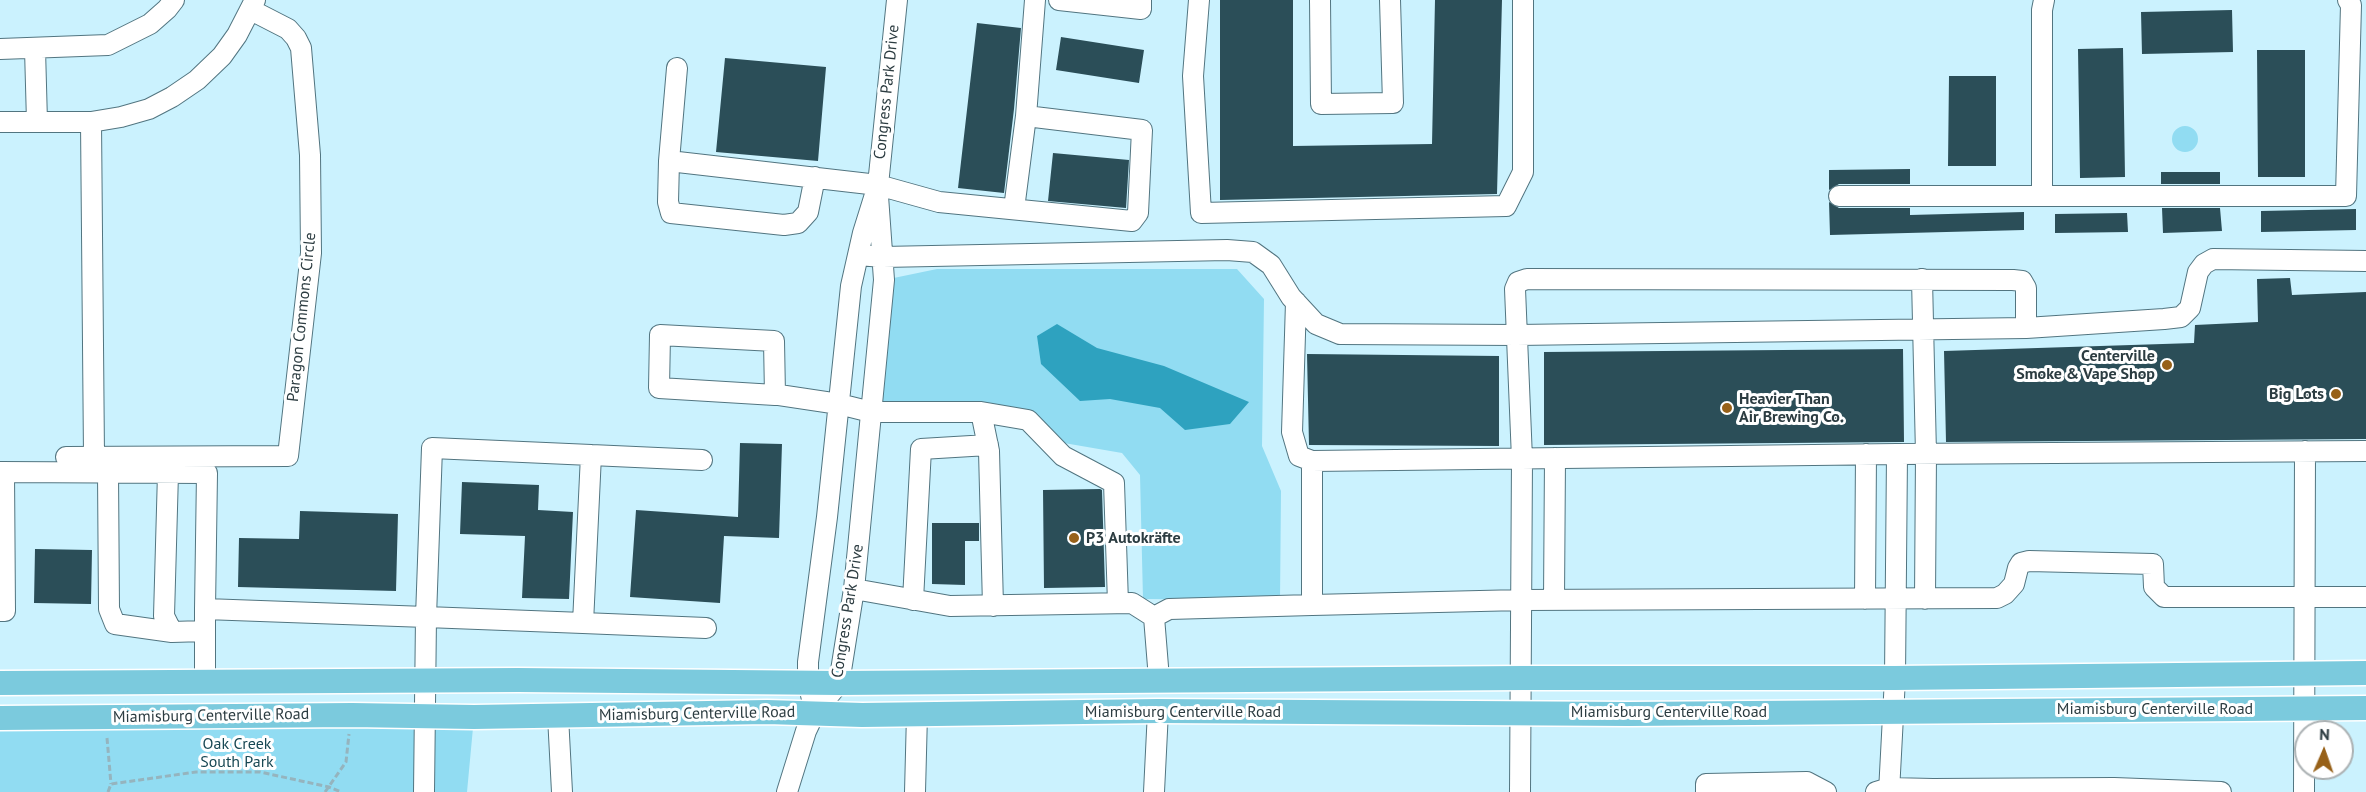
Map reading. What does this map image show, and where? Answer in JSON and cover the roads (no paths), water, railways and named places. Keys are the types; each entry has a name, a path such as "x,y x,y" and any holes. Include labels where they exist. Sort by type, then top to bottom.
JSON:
{"main road":[{"name":"Miamisburg Centerville Road","path":"0,683 426,681 839,683 1895,678 2366,673"},
{"path":"1158,711 1159,680"},
{"path":"205,682 205,716"},
{"name":"Miamisburg Centerville Road","path":"0,718 1158,711 1629,714 1894,710 2366,708"}],"street":[{"path":"0,49 108,45 150,24 174,0"},
{"name":"Congress Park Drive","path":"815,712 839,683 854,589 884,280 878,184 897,0"},
{"path":"1014,209 1026,116 1035,0"},
{"path":"1059,0 1141,9 1141,0"},
{"path":"1198,0 1193,76 1201,213 1506,206 1523,172 1524,0"},
{"path":"1320,0 1321,104 1393,103 1390,0"},
{"path":"2042,196 2042,10 2044,0"},
{"path":"1839,196 2346,196 2351,5 2348,0"},
{"path":"0,122 91,122 149,109 172,98 197,80 222,56 237,35 253,5"},
{"name":"Paragon Commons Circle","path":"66,457 288,456 311,253 308,131 301,48 288,29 253,5"},
{"path":"35,49 37,122"},
{"path":"677,68 669,161 668,202 671,213 784,225 798,224 808,212 815,177"},
{"path":"669,161 878,184 939,202 1132,221 1138,213 1142,130 1026,116"},
{"path":"91,122 94,456"},
{"name":"Congress Park Drive","path":"815,712 808,682 808,662 827,517 851,286 878,184"},
{"path":"858,255 882,257 1215,250 1253,252 1271,265 1296,302 1316,324 1340,334 1517,335 2026,328 2181,317 2190,308 2198,272 2204,264 2213,259 2366,261"},
{"path":"1520,792 1522,459 1515,289 1518,282 1527,279 2022,280 2026,288 2026,328"},
{"path":"1922,279 1925,329 1925,599"},
{"path":"1296,302 1292,432 1299,456 1312,461 2366,451"},
{"path":"775,395 774,341 660,335 659,388 775,395 839,404 872,412 981,412 1028,420 1063,456 1114,483 1118,603"},
{"path":"981,412 988,445 993,606"},
{"path":"913,600 921,449 988,445"},
{"path":"424,792 426,617 432,448 702,460"},
{"path":"2304,792 2305,452"},
{"path":"1865,599 1866,454"},
{"path":"1897,454 1894,710 1884,791 2221,792"},
{"path":"583,623 591,455"},
{"path":"1554,600 1555,458"},
{"path":"1312,461 1312,605"},
{"path":"0,611 5,610 2,472 207,473 205,682"},
{"path":"108,472 109,609 115,624 172,632 204,631"},
{"path":"168,473 164,616 172,632"},
{"path":"1154,616 1169,609 1522,600 1997,598 2005,594 2014,584 2021,563 2029,561 2153,564 2154,587 2164,597 2366,597"},
{"path":"854,589 950,606 1132,603 1154,616"},
{"path":"204,609 706,628"},
{"path":"1154,616 1159,680"},
{"path":"1154,792 1158,711"},
{"path":"787,792 806,731 815,712"},
{"path":"915,792 917,714"},
{"path":"558,716 562,792"},
{"path":"1706,792 1706,784 1807,783 1826,792"}],"place":[{"name":"Centerville Smoke & Vape Shop","path":"2167,365"},
{"name":"Big Lots","path":"2336,394"},
{"name":"Heavier Than Air Brewing Co.","path":"1727,408"},
{"name":"P3 Autokräfte","path":"1074,538"}],"park label":[{"name":"Oak Creek South Park","path":"237,753"}]}
